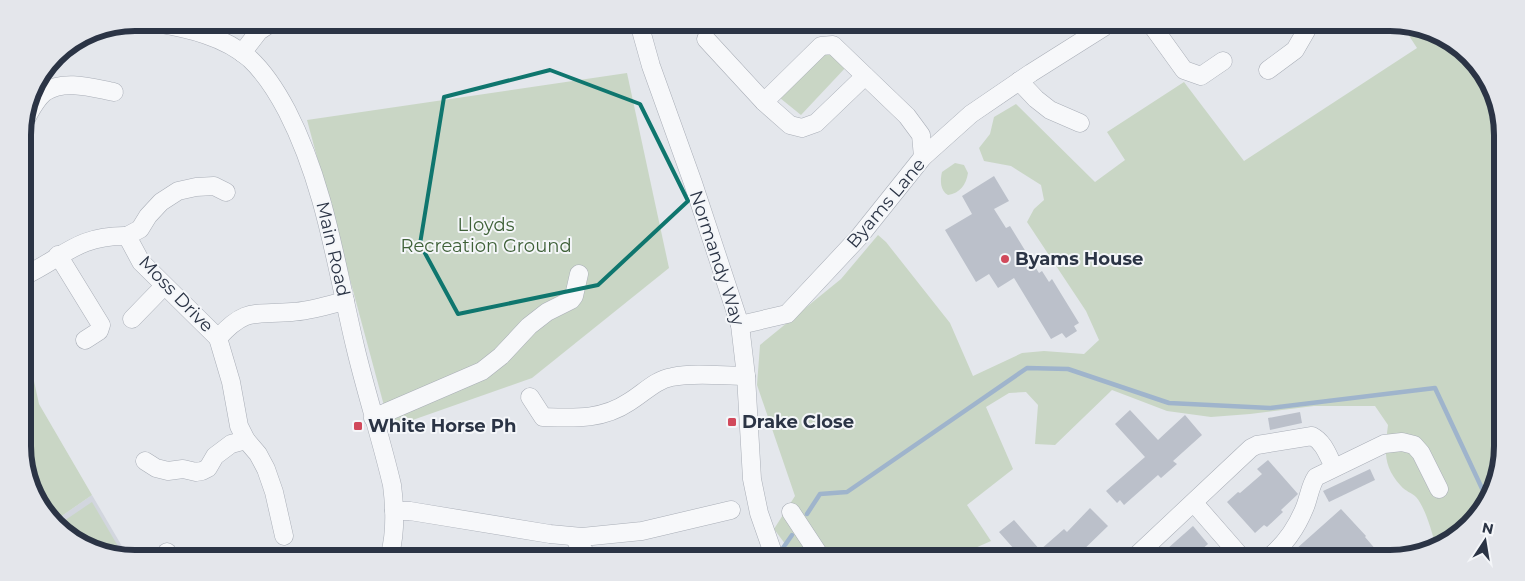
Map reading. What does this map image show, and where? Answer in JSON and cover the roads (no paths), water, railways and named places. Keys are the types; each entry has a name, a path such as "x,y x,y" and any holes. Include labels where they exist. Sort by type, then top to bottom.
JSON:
{"street":[{"name":"Main Road","path":"192,31 227,43 242,53 265,74 283,105 313,170 325,209 373,418 392,485 394,511 391,550"},
{"path":"242,53 258,31"},
{"name":"Normandy Way","path":"642,31 651,66 693,183 740,325 746,376 750,459 755,495 764,532 772,550"},
{"name":"Byams Lane","path":"740,325 788,314 859,237 923,157 971,114 1098,31"},
{"path":"1156,31 1184,70 1201,76 1223,61"},
{"path":"1268,70 1295,50 1306,31"},
{"path":"706,40 764,102 790,125 802,128 816,123 865,76"},
{"path":"764,102 821,46 833,45 912,122 921,135 923,157"},
{"path":"1025,77 1036,99 1050,110 1080,123"},
{"path":"37,102 45,92 72,86 114,92"},
{"name":"Moss Drive","path":"226,192 214,186 178,191 160,202 140,229 127,236 141,262 218,338 230,324 251,314 291,312 345,301"},
{"path":"31,272 58,255 84,242 108,236 127,236"},
{"path":"58,255 101,325 100,330 85,340"},
{"path":"373,418 482,371 501,356 529,326 547,312 571,300 574,296 579,274"},
{"path":"132,319 164,286"},
{"path":"218,338 231,382 240,426 246,440 258,454 266,469 274,492 284,536"},
{"path":"530,397 543,417 582,418 604,414 629,402 648,388 672,377 698,375 746,376"},
{"path":"1143,550 1257,445 1312,436 1322,444 1334,468"},
{"path":"144,461 156,468 168,471 183,469 196,472 202,471 208,468 215,456 231,444 246,440"},
{"path":"1276,550 1288,539 1297,525 1316,477 1384,444 1402,442 1414,445 1439,489"},
{"path":"1194,503 1235,550"},
{"path":"394,511 410,511 574,537 615,535 642,531 731,510"},
{"path":"791,512 816,550"},
{"path":"574,537 583,550"}],"waterway":[{"path":"807,514 820,494 847,492 1027,368 1068,369 1169,403 1270,408 1435,388 1483,491"},
{"path":"783,548 792,535"}],"place":[{"name":"Byams House","path":"1005,259"},
{"name":"Drake Close","path":"732,422"},
{"name":"White Horse Ph","path":"358,426"}],"park label":[{"name":"Lloyds Recreation Ground","path":"486,235"}]}
